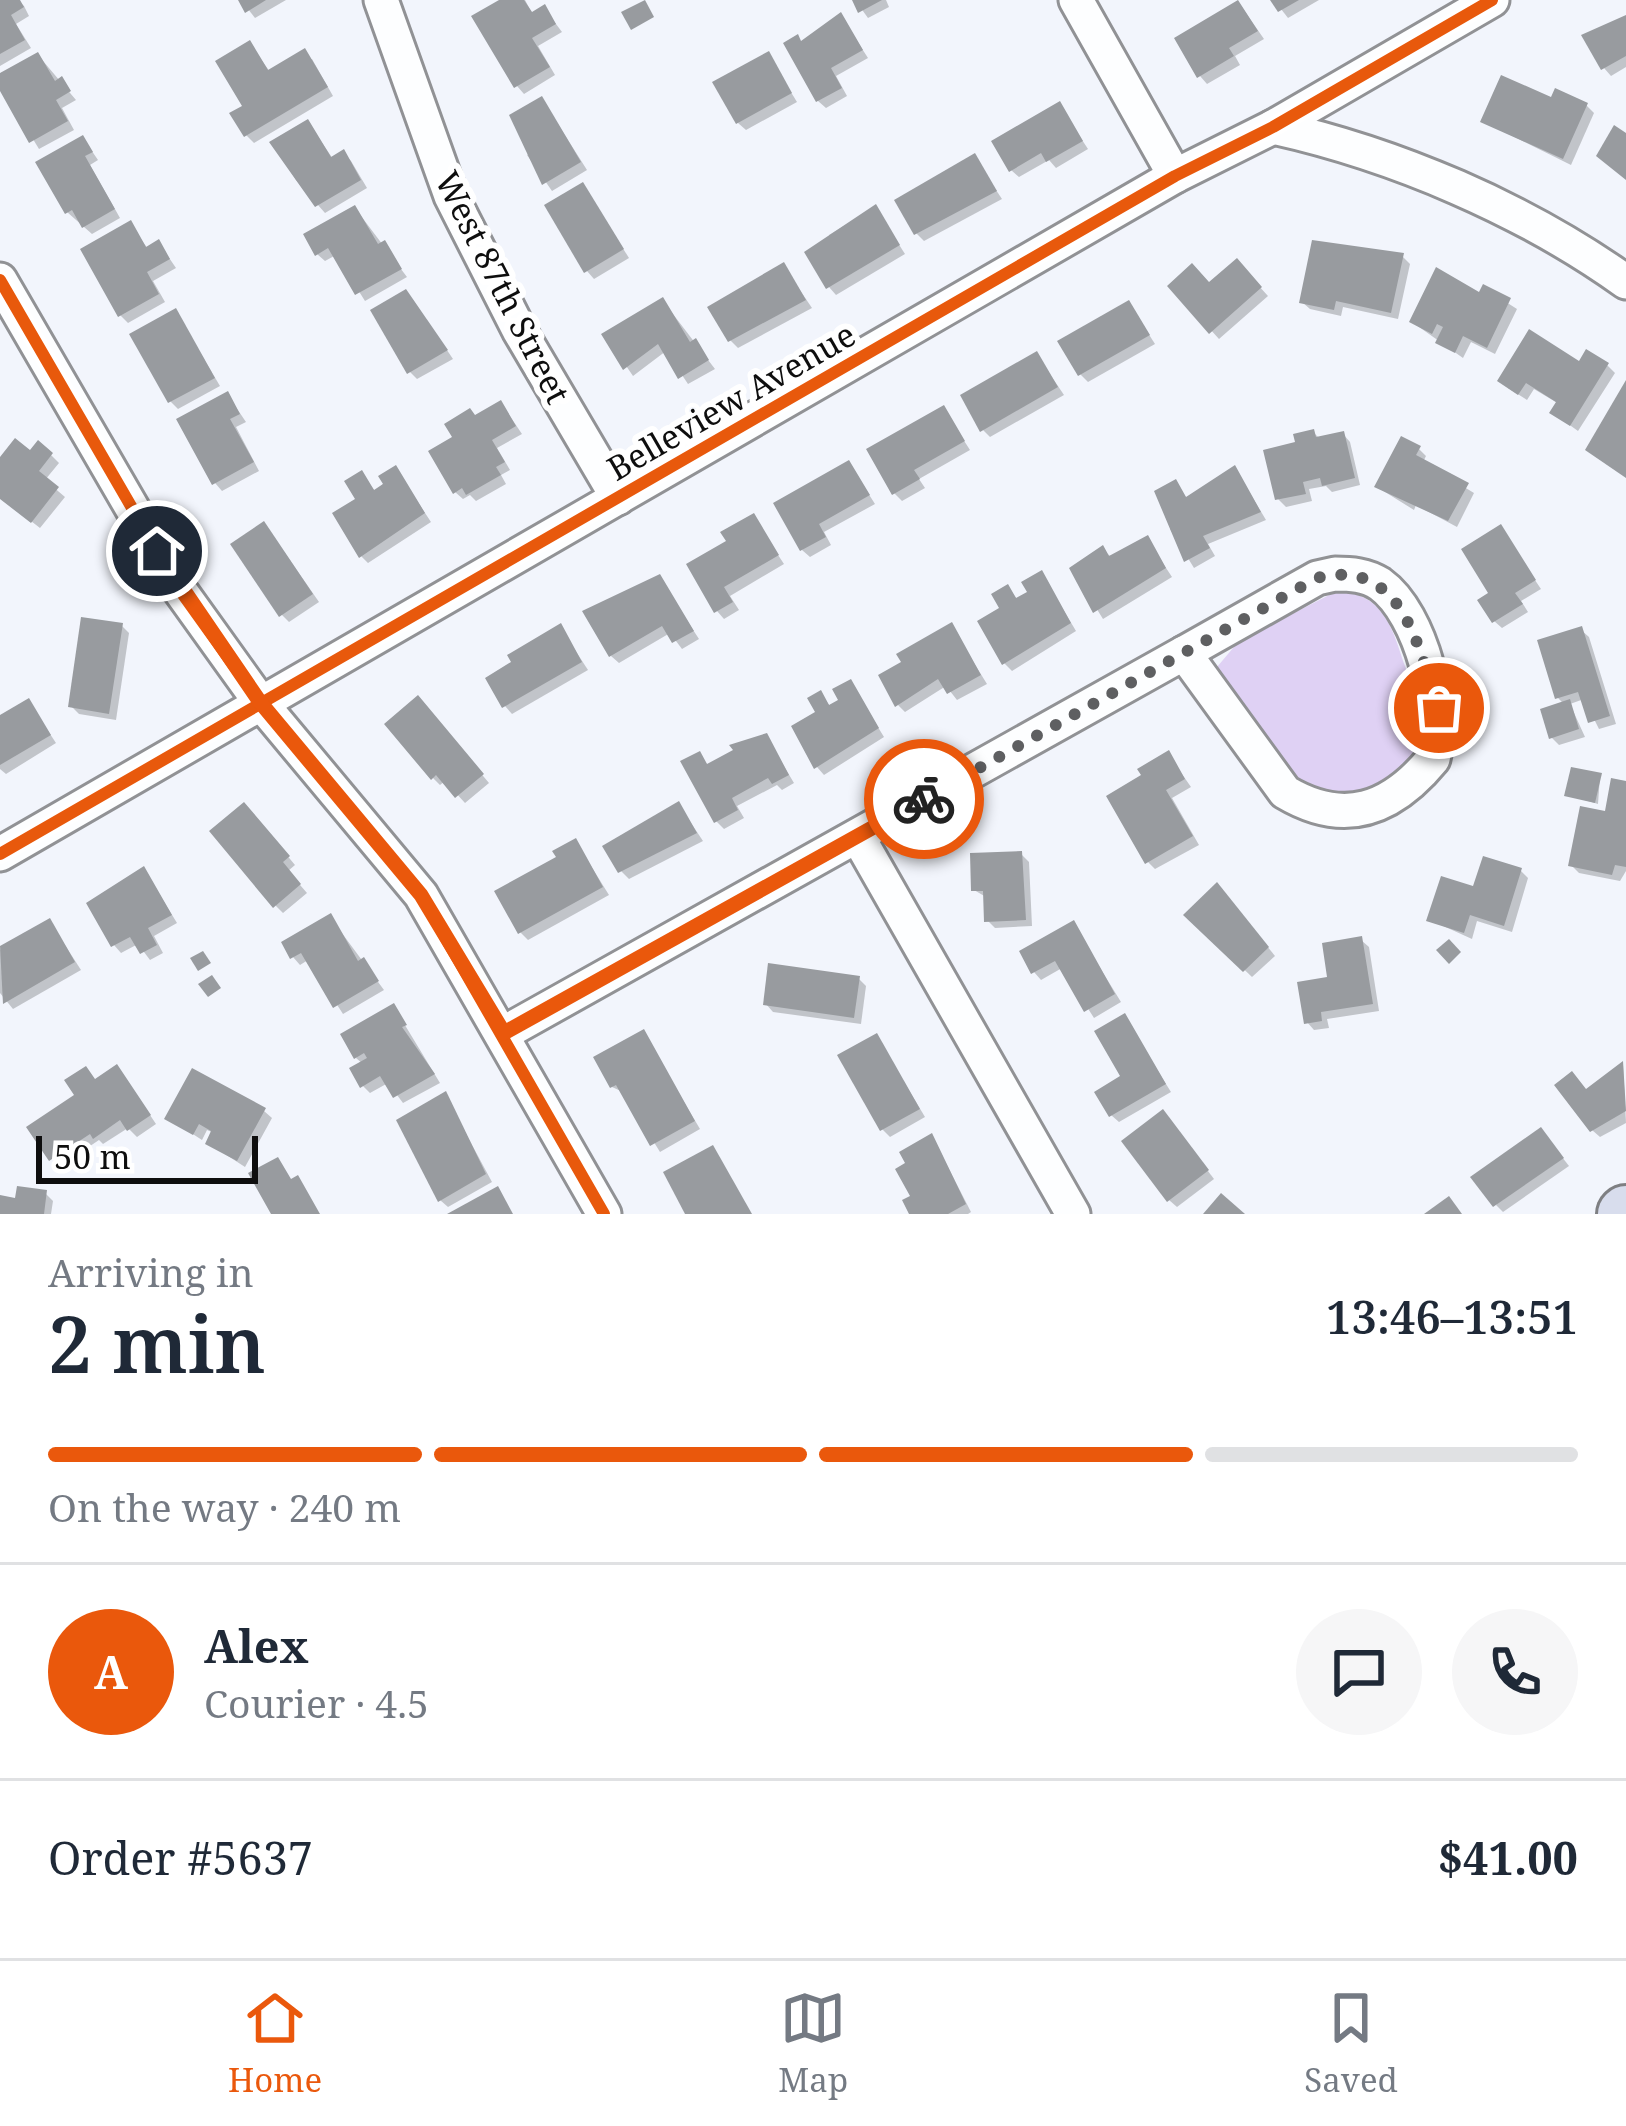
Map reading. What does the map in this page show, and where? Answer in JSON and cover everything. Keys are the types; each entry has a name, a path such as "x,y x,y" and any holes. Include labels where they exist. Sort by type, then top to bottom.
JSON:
{"street":[{"name":"West 87th Street","path":"381,0 451,196 519,330 618,498"},
{"path":"1076,0 1175,176"},
{"name":"Belleview Avenue","path":"0,854 1175,176 1273,127 1492,0"},
{"path":"1273,127 1351,144 1428,177 1626,282"},
{"path":"0,280 12,337 178,589 260,702 421,895 604,1214"},
{"path":"504,1033 1317,578 1335,574 1371,579 1407,617 1439,708 1432,759 1384,804 1336,813 1309,806 1267,774 1184,653"},
{"path":"858,836 1073,1214"}],"shaded area":[{"path":"1337,591 1366,598 1384,615 1396,638 1419,722 1413,753 1404,767 1369,790 1342,795 1315,790 1288,771 1219,678 1217,667 1239,641"}],"building":[{"path":"0,0 20,0 24,7 11,15 25,40 0,54"},
{"path":"238,0 266,0 245,13"},
{"path":"499,0 524,0 532,12 545,4 556,24 532,38 550,67 514,88 471,16"},
{"path":"645,0 654,17 631,30 621,12"},
{"path":"852,0 882,0 858,13"},
{"path":"1238,0 1258,31 1229,48 1234,56 1197,78 1174,38"},
{"path":"1270,0 1299,0 1278,12"},
{"path":"841,12 863,50 831,68 842,88 816,102 783,43 798,34 801,41"},
{"path":"1626,15 1626,56 1601,70 1581,35"},
{"path":"250,40 268,70 305,48 328,87 244,137 229,113 242,106 215,61"},
{"path":"769,51 792,93 736,124 712,82"},
{"path":"38,52 55,81 62,76 71,91 56,100 68,121 29,143 0,91 0,73"},
{"path":"1501,75 1551,97 1555,88 1588,103 1563,159 1480,122"},
{"path":"542,96 581,162 542,185 509,115"},
{"path":"1060,101 1083,141 1046,162 1041,153 1009,172 991,141"},
{"path":"308,119 331,157 344,149 361,180 315,207 269,142"},
{"path":"1614,125 1626,133 1626,180 1596,156"},
{"path":"83,135 93,152 85,156 115,209 82,228 72,210 65,214 35,162"},
{"path":"975,153 997,191 914,235 894,200"},
{"path":"583,182 624,249 584,273 544,205"},
{"path":"876,204 900,245 826,289 804,252"},
{"path":"355,205 378,244 385,240 402,269 355,295 328,248 315,256 303,234"},
{"path":"131,220 146,247 159,239 170,259 147,272 159,294 118,317 80,249"},
{"path":"1312,240 1404,253 1391,313 1336,301 1334,310 1299,303"},
{"path":"1237,258 1262,287 1209,334 1167,286 1192,263 1209,282"},
{"path":"784,262 806,300 728,342 707,307"},
{"path":"1436,267 1479,292 1483,284 1511,298 1487,348 1463,336 1455,353 1435,343 1443,327 1437,324 1432,334 1409,322"},
{"path":"406,289 448,350 407,374 370,310"},
{"path":"663,297 690,342 696,338 709,360 678,379 658,344 623,370 601,334"},
{"path":"1129,300 1150,335 1078,376 1057,341"},
{"path":"176,308 215,378 168,403 129,334"},
{"path":"1529,329 1579,361 1586,349 1609,363 1570,426 1549,413 1556,402 1526,383 1518,395 1497,381"},
{"path":"1037,351 1058,387 980,432 960,395"},
{"path":"1626,380 1626,478 1585,450"},
{"path":"228,391 240,414 230,419 254,462 212,485 176,419"},
{"path":"501,400 516,426 492,440 505,462 496,467 501,475 466,495 462,488 453,494 428,451 452,437 444,424 470,408 475,415"},
{"path":"944,405 965,441 914,470 920,479 892,495 866,449"},
{"path":"1314,429 1316,437 1344,431 1355,478 1322,486 1320,478 1303,482 1306,494 1275,500 1263,450 1295,442 1293,434"},
{"path":"1401,436 1421,446 1416,455 1469,483 1448,521 1374,487"},
{"path":"15,438 30,450 38,440 53,453 39,471 59,487 31,523 0,499 0,457"},
{"path":"849,460 870,495 819,524 826,537 800,551 773,503"},
{"path":"396,465 425,513 359,558 332,513 355,499 344,481 362,470 374,490 383,484 378,476"},
{"path":"1235,465 1261,512 1203,536 1210,548 1184,562 1154,491 1176,479 1186,497"},
{"path":"754,513 779,555 724,587 733,602 714,613 686,564 726,541 720,532"},
{"path":"264,521 313,594 279,617 230,544"},
{"path":"1501,524 1536,580 1515,593 1523,604 1492,623 1477,600 1488,593 1461,549"},
{"path":"1148,535 1166,568 1093,613 1069,568 1103,545 1109,556"},
{"path":"1042,570 1071,623 1002,665 977,621 999,608 991,594 1008,584 1016,598 1027,592 1021,582"},
{"path":"660,574 694,631 672,643 662,626 609,657 582,611"},
{"path":"81,617 123,623 109,714 68,707"},
{"path":"952,622 981,675 947,694 938,679 895,707 878,675 901,662 896,654"},
{"path":"561,623 582,662 502,708 485,678 511,662 507,655"},
{"path":"1582,626 1610,716 1588,723 1578,692 1555,699 1537,640"},
{"path":"851,679 879,728 814,769 791,726 815,712 807,698 821,690 829,705 838,700 832,689"},
{"path":"418,695 484,774 455,798 436,775 431,780 384,724"},
{"path":"29,698 51,735 0,765 0,715"},
{"path":"1570,699 1579,729 1549,739 1540,709"},
{"path":"767,733 789,775 772,784 768,778 732,798 738,810 714,823 680,761 700,751 707,764 733,750 729,745"},
{"path":"1169,750 1185,779 1166,790 1193,836 1145,864 1106,796 1141,775 1137,769"},
{"path":"1571,767 1602,773 1595,803 1564,796"},
{"path":"1611,778 1626,781 1626,867 1615,865 1612,875 1568,866 1580,806 1605,811"},
{"path":"679,801 697,833 618,873 602,846"},
{"path":"244,802 290,856 283,862 301,884 273,908 209,831"},
{"path":"576,838 603,887 518,934 494,891 556,857 552,851"},
{"path":"1022,851 1026,920 984,922 983,891 971,891 970,853"},
{"path":"1483,856 1522,868 1504,926 1470,915 1464,933 1426,921 1441,876 1473,886"},
{"path":"144,866 172,915 148,928 157,945 140,954 130,937 111,947 86,903"},
{"path":"1217,882 1269,947 1243,972 1183,915"},
{"path":"331,913 358,961 364,957 379,981 333,1008 301,953 290,959 281,942"},
{"path":"50,918 75,962 3,1004 0,946"},
{"path":"1074,920 1115,994 1084,1012 1055,961 1031,974 1019,951"},
{"path":"1362,936 1373,1004 1321,1012 1322,1021 1304,1024 1297,982 1327,977 1322,943"},
{"path":"1449,939 1461,952 1449,964 1436,950"},
{"path":"203,951 211,963 198,971 190,958"},
{"path":"768,963 860,976 854,1018 763,1005"},
{"path":"212,975 221,988 208,997 198,984"},
{"path":"394,1003 407,1025 402,1027 435,1074 393,1098 380,1076 360,1088 349,1068 367,1058 364,1053 354,1059 340,1034"},
{"path":"1125,1013 1166,1084 1109,1117 1094,1092 1120,1076 1094,1031"},
{"path":"644,1029 695,1121 650,1146 616,1085 610,1088 593,1057"},
{"path":"877,1033 920,1109 880,1131 837,1055"},
{"path":"1623,1061 1626,1111 1590,1132 1554,1085 1572,1071 1586,1089"},
{"path":"117,1064 151,1115 127,1131 120,1120 49,1161 26,1127 74,1095 64,1080 86,1066 95,1079"},
{"path":"192,1068 266,1108 237,1161 205,1144 211,1131 199,1124 193,1135 164,1119"},
{"path":"446,1091 486,1174 438,1202 396,1120"},
{"path":"1163,1109 1209,1170 1167,1202 1121,1141"},
{"path":"1541,1127 1564,1158 1493,1207 1470,1177"},
{"path":"932,1133 966,1204 948,1214 909,1214 902,1200 910,1196 895,1169 905,1163 899,1152"},
{"path":"713,1145 752,1214 685,1214 663,1172"},
{"path":"278,1157 291,1179 298,1175 320,1214 271,1214 248,1173"},
{"path":"17,1186 47,1190 44,1214 0,1214 0,1195 15,1198"},
{"path":"498,1186 513,1214 447,1214"},
{"path":"1221,1193 1245,1214 1203,1214"},
{"path":"1449,1196 1462,1214 1424,1214"}],"cycle path":[{"path":"0,854 1175,176 1273,127 1492,0"},
{"path":"0,280 179,589 260,702 421,895 604,1214"}],"way so far":[{"path":"924,799 1317,578 1335,574 1371,579 1397,601 1439,708"}],"route":[{"path":"157,551 178,589 260,702 421,895 504,1033 924,799"}]}
